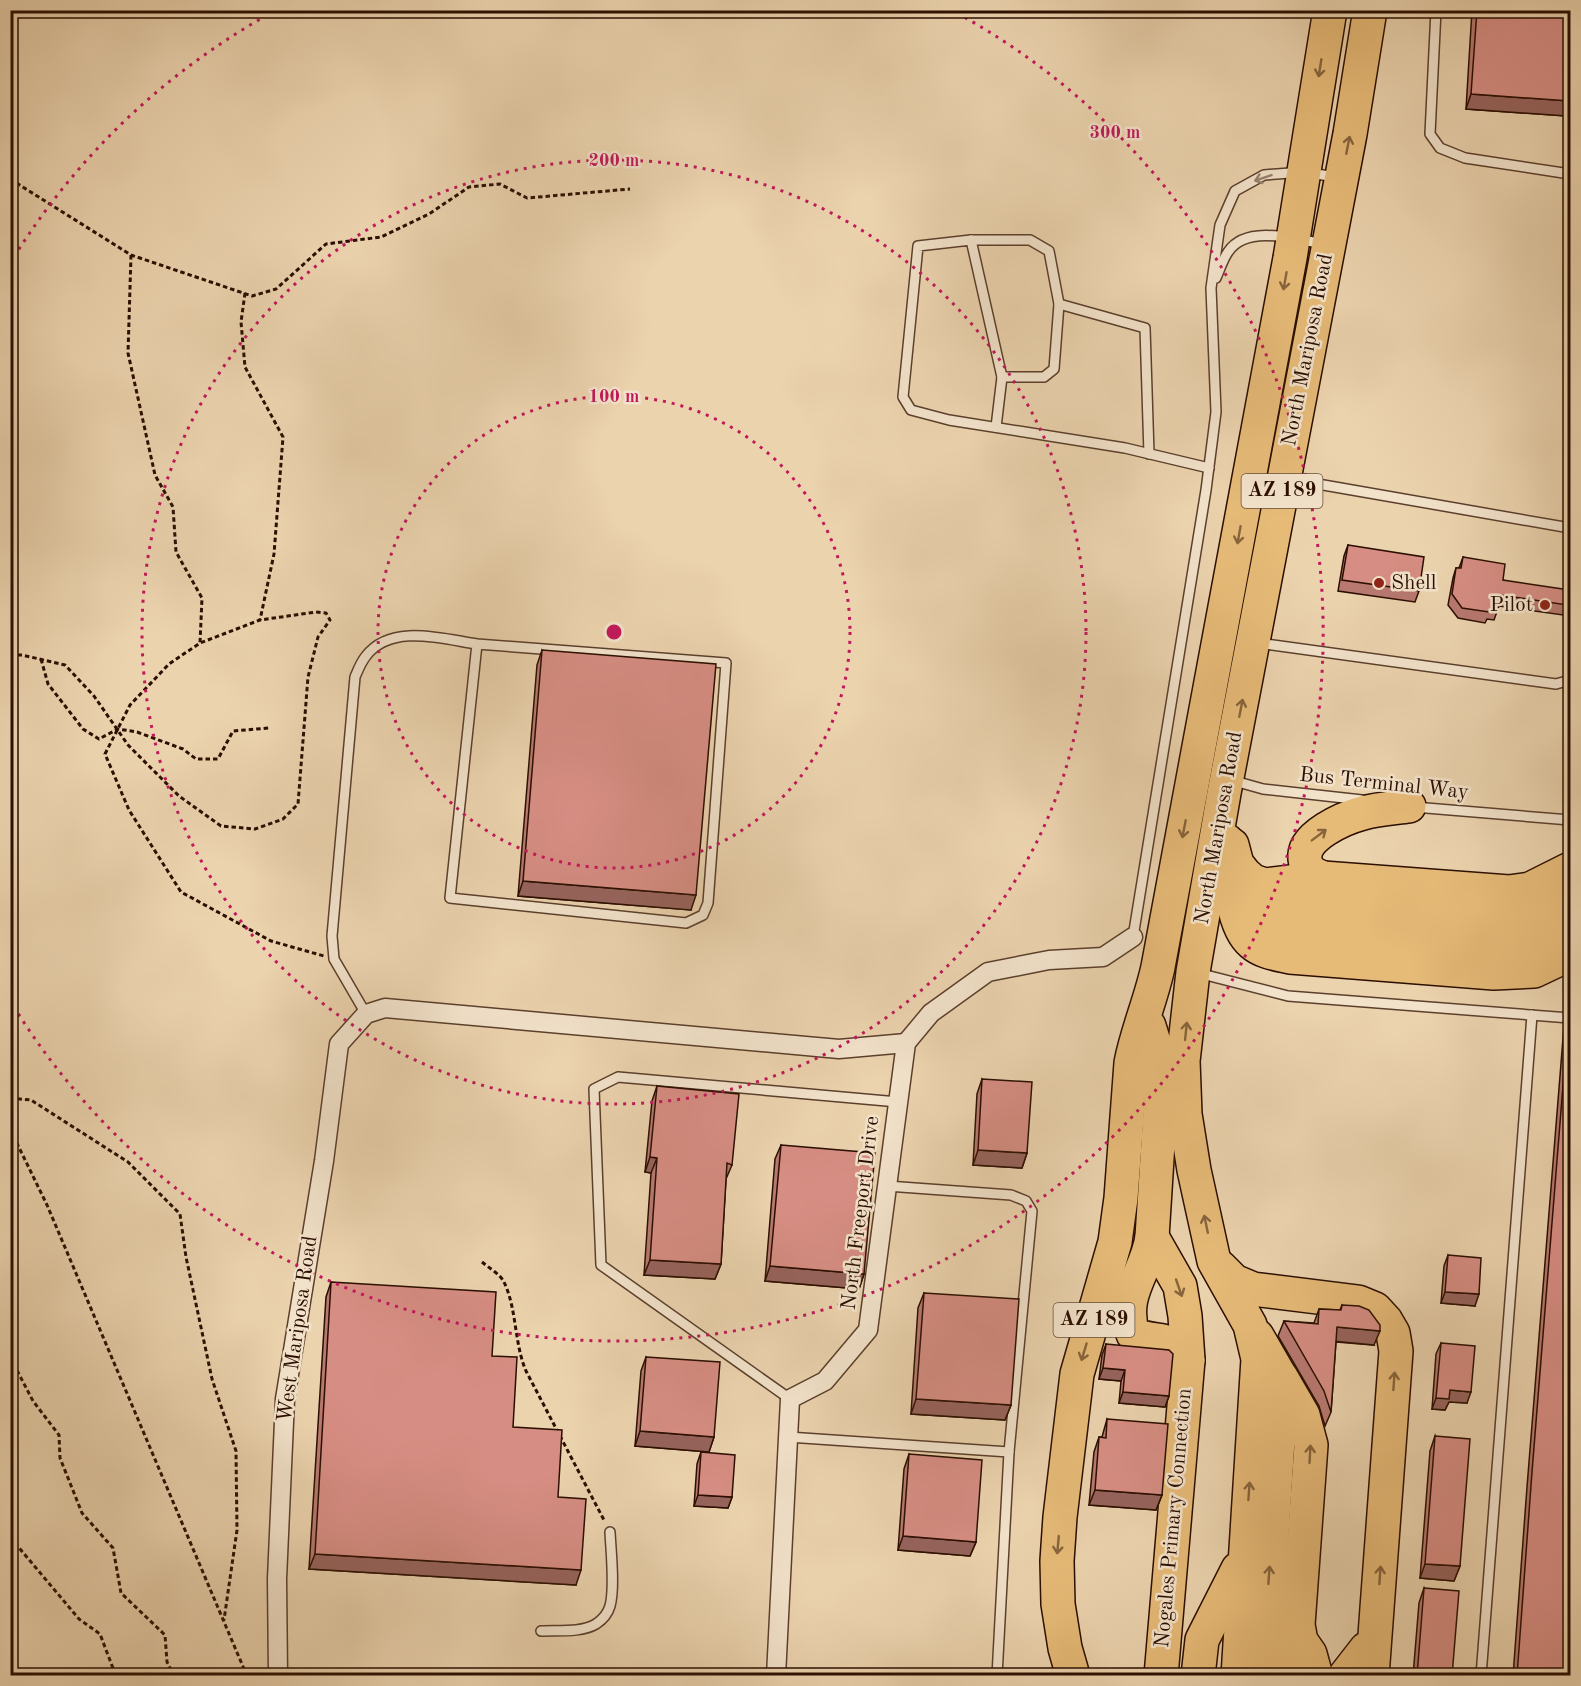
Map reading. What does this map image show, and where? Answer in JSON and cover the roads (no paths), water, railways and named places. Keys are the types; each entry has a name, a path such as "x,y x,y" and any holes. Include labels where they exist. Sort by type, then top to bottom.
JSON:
{"highway":[{"name":"North Mariposa Road","path":"1193,972 1216,785 1293,238 1330,10"},
{"name":"North Mariposa Road","path":"1237,638 1284,478 1370,10"},
{"path":"1216,785 1229,870 1249,890 1273,900 1503,919 1541,912 1570,896"},
{"name":"AZ 189","path":"1073,1676 1065,1648 1058,1604 1057,1561 1077,1374 1115,1242 1134,1047 1153,997 1216,785"},
{"path":"1323,878 1312,874 1306,865 1304,853 1312,839 1333,825 1362,813 1409,806"},
{"path":"1244,884 1323,878 1509,892 1530,888 1570,869"},
{"path":"1244,884 1505,906 1534,900 1570,881"},
{"path":"1244,884 1253,905 1279,916 1497,933 1527,932 1559,920 1570,912"},
{"path":"1244,884 1249,913 1255,921 1272,930 1293,934 1491,948 1532,945 1570,927"},
{"path":"1244,884 1247,927 1259,937 1273,943 1494,962 1533,960 1570,943"},
{"path":"1244,884 1243,933 1252,943 1268,952 1290,957 1494,973 1534,971 1570,954"},
{"path":"1153,997 1193,972"},
{"name":"Nogales Primary Connection","path":"1193,972 1183,1060 1185,1114 1194,1170 1214,1261 1303,1415 1311,1445 1298,1625 1309,1671 1289,1667 1269,1627"},
{"name":"Nogales Primary Connection","path":"1153,997 1162,1080 1152,1237 1150,1249 1133,1286 1129,1320 1133,1334 1144,1339 1167,1341 1180,1348 1188,1360"},
{"name":"Nogales Primary Connection","path":"1152,1237 1180,1286 1188,1360 1161,1676"},
{"path":"1214,1261 1234,1281 1253,1288 1358,1302 1375,1309 1386,1321 1393,1334 1396,1351 1368,1656 1345,1676"},
{"name":"Nogales Primary Connection","path":"1238,1676 1258,1359 1250,1325"},
{"path":"1263,1676 1269,1627 1280,1376"},
{"name":"Nogales Primary Connection","path":"1225,1676 1230,1606 1246,1536"},
{"name":"Nogales Primary Connection","path":"1198,1676 1202,1640 1236,1575"},
{"name":"Nogales Primary Connection","path":"1210,1676 1214,1624 1221,1604"},
{"path":"1250,1676 1253,1647 1269,1627"},
{"path":"1269,1627 1276,1650 1276,1676"}],"street":[{"path":"366,1014 386,1008 839,1049 906,1043 931,1013 988,972 1049,960 1103,957 1133,937"},
{"name":"West Mariposa Road","path":"278,1676 277,1579 285,1399 324,1161 339,1044 366,1014"},
{"name":"North Freeport Drive","path":"790,1399 825,1381 868,1330 906,1043"},
{"path":"776,1676 790,1399"}],"lane":[{"path":"1436,10 1430,134 1440,148 1465,158 1570,174"},
{"path":"1133,937 1209,468 1216,412 1211,288 1220,225 1235,191 1264,175 1303,172 1341,177"},
{"path":"1211,288 1229,250 1248,236 1293,238 1328,244"},
{"path":"1002,377 1044,377 1054,369 1059,304 1049,251 1030,240 971,240 918,246 903,397 910,410 950,420 1125,448 1209,468"},
{"path":"971,240 1002,377 996,427"},
{"path":"1059,304 1145,328 1149,454"},
{"path":"1284,478 1570,528"},
{"path":"366,1014 334,959 332,936 355,677 366,655 381,643 402,636 726,663 708,903 703,915 686,923 450,898 477,644"},
{"path":"1237,638 1556,684 1570,680"},
{"name":"Bus Terminal Way","path":"1216,785 1409,806 1570,819"},
{"path":"1193,972 1288,996 1570,1018"},
{"path":"1481,1676 1532,1015"},
{"path":"790,1399 601,1265 594,1089 618,1077 898,1102"},
{"path":"887,1186 1011,1195 1026,1201 1032,1211 1009,1452 997,1676"},
{"path":"788,1437 1009,1452"},
{"path":"541,1631 580,1629 595,1624 606,1615 610,1607 611,1594 610,1532"}],"place":[{"name":"Shell","path":"1379,583"},
{"name":"Pilot","path":"1545,605"}]}
